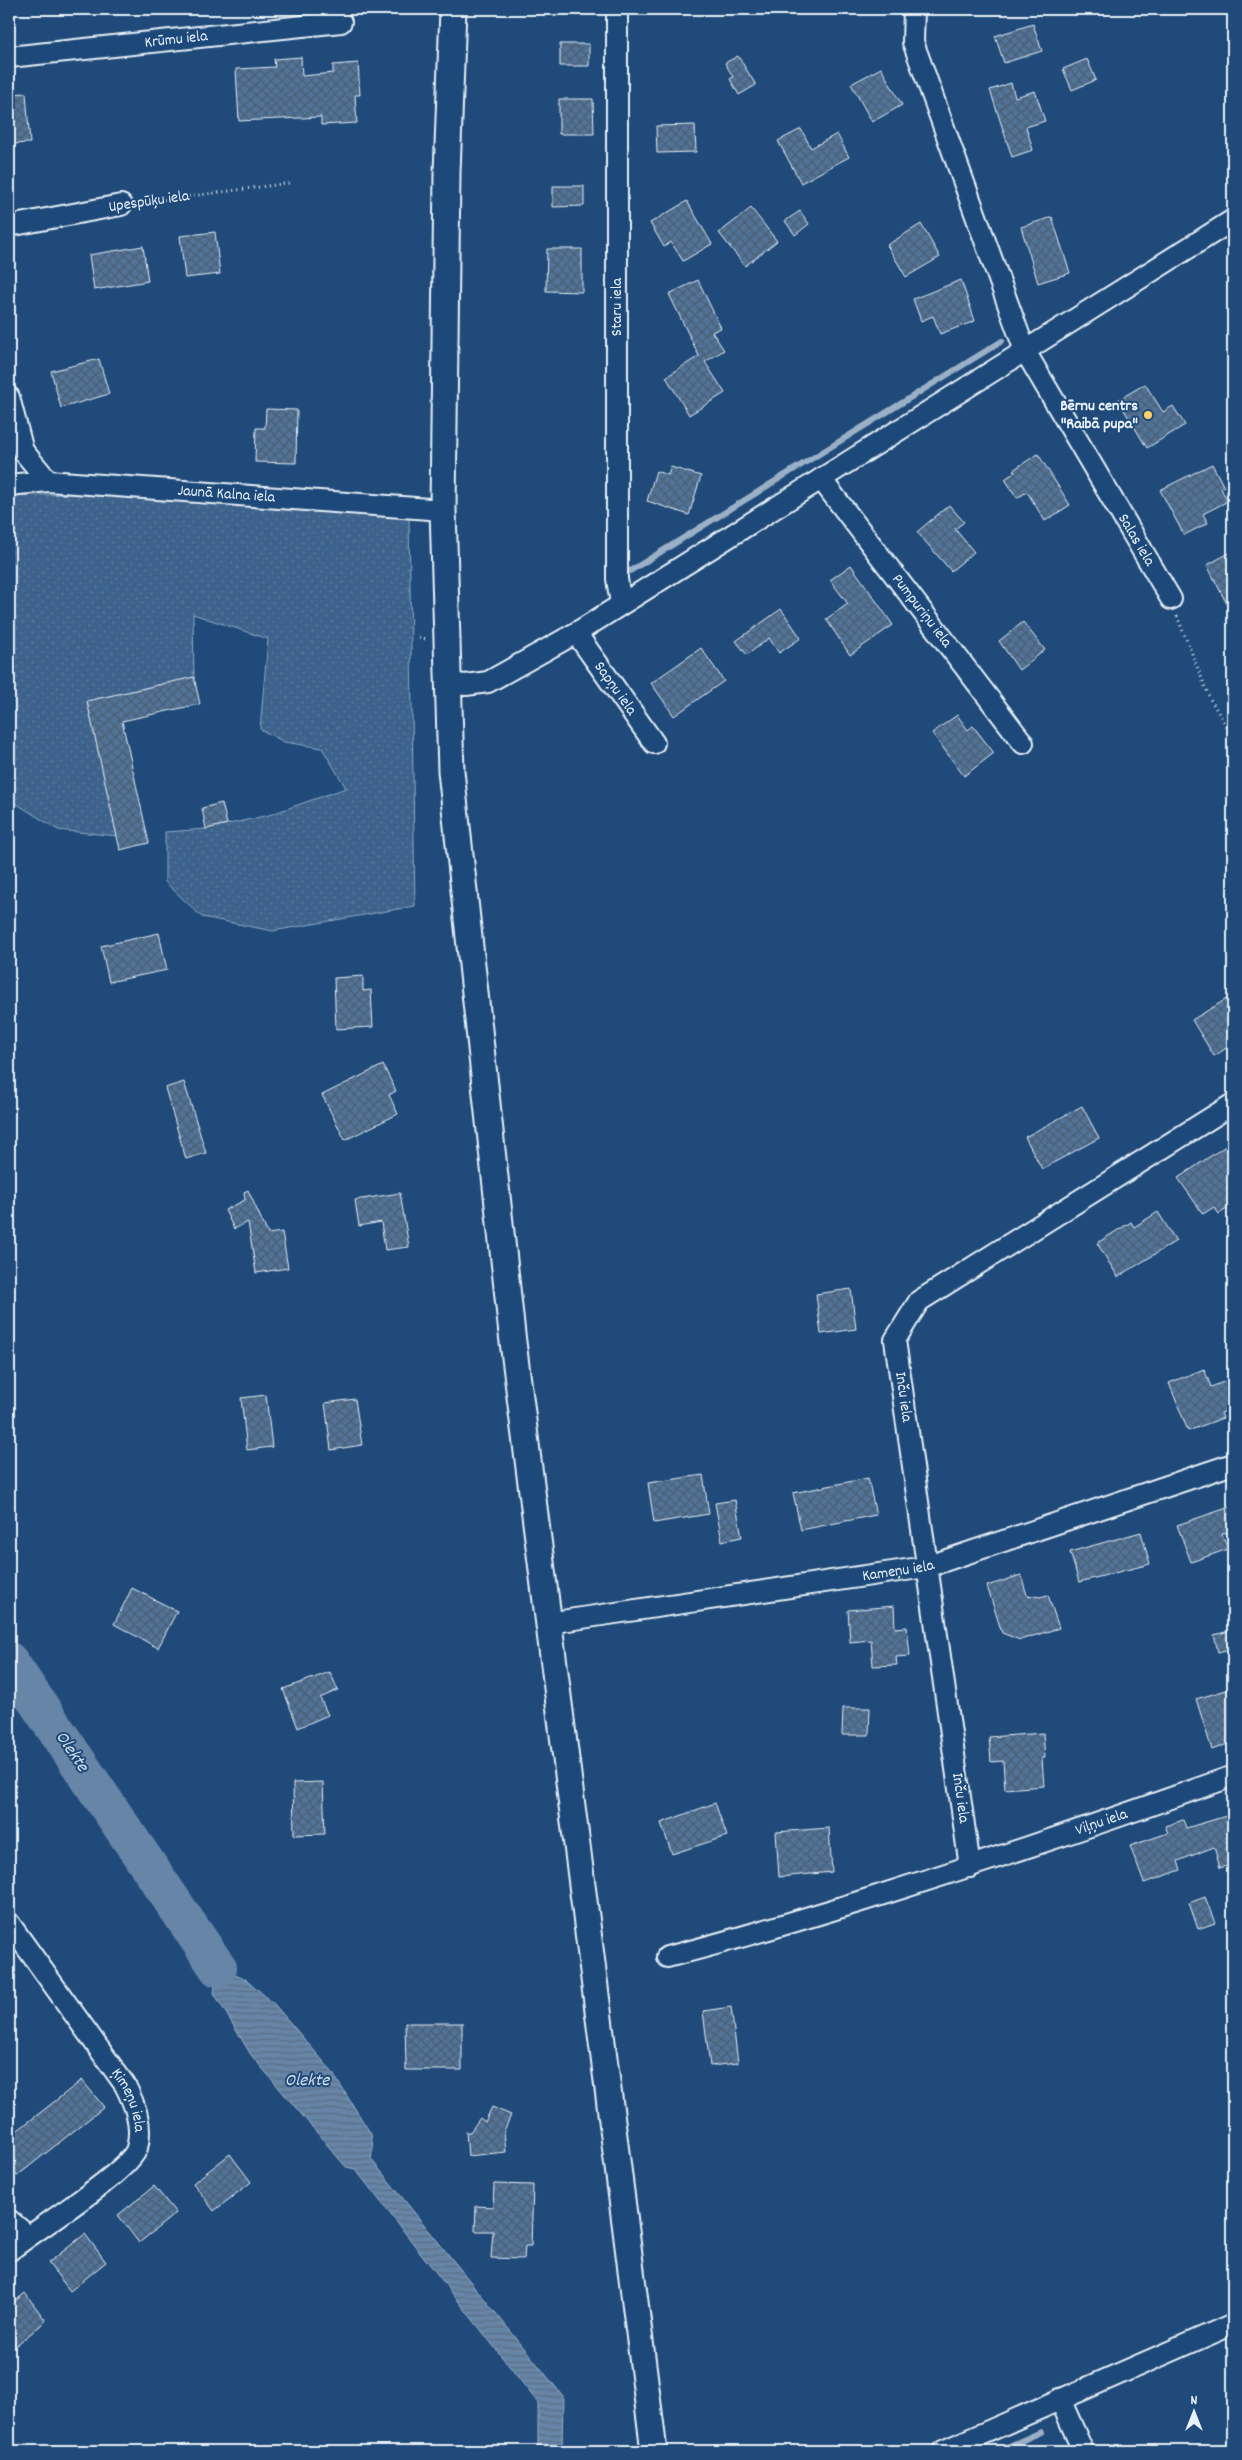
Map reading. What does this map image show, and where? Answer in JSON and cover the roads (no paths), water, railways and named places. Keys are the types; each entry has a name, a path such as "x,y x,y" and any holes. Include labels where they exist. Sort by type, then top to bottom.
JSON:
{"main road":[{"path":"453,9 447,173 443,510 451,771 512,1334 654,2451"}],"street":[{"name":"Staru iela","path":"618,9 617,579 621,604"},
{"path":"914,9 914,42 1025,351"},
{"name":"Krūmu iela","path":"9,57 341,22"},
{"name":"Upespūķu iela","path":"9,226 121,205"},
{"path":"447,683 466,685 488,682 576,633 1233,220"},
{"name":"Salas iela","path":"1025,351 1170,599"},
{"path":"9,397 23,451 48,481"},
{"name":"Pumpuriņu iela","path":"821,479 1023,743"},
{"name":"Jaunā Kalna iela","path":"9,485 48,481 443,510"},
{"name":"Sapņu iela","path":"576,633 654,743"},
{"name":"Inču iela","path":"970,1867 926,1567 896,1340 919,1301 1233,1104"},
{"name":"Kameņu iela","path":"548,1623 926,1567 1233,1464"},
{"name":"Viļņu iela","path":"667,1957 722,1944 970,1867 1079,1831 1233,1776"},
{"name":"Ķimeņu iela","path":"9,1923 125,2085 137,2108 139,2129 137,2150 121,2169 90,2194 9,2251"},
{"path":"9,2220 28,2236"},
{"path":"943,2451 1233,2324"},
{"path":"1060,2400 1083,2451"}],"water":[{"name":"Olekte","path":"218,1968 247,1980 274,2004 330,2069 371,2134 373,2148 371,2159 563,2396 562,2451 538,2451 538,2403 355,2169 346,2167 251,2055 214,1993"}],"waterway":[{"path":"630,571 1002,341"},
{"name":"Olekte","path":"9,1661 218,1968"},
{"path":"998,2451 1041,2432"}],"place":[{"name":"Bērnu centrs \"Raibā pupa\"","path":"1148,415"}]}
